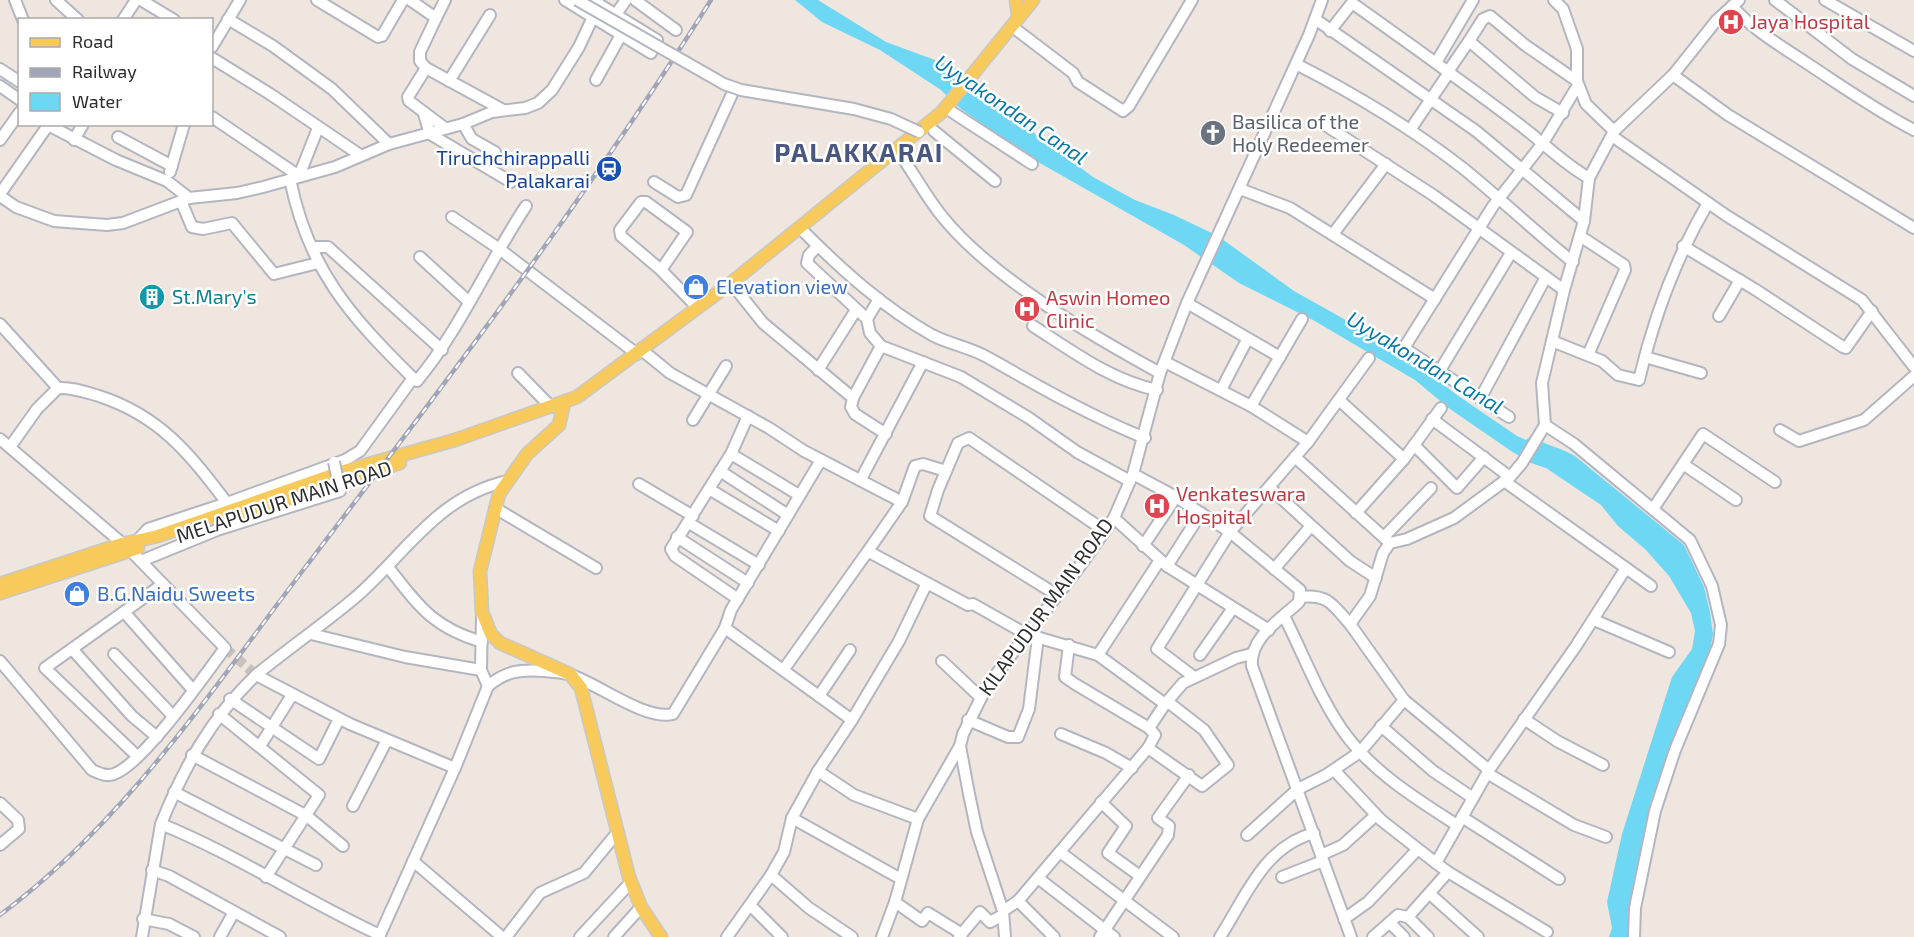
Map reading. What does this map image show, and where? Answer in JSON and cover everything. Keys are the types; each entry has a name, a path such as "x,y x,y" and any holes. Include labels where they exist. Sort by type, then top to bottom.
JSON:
{"main road":[{"path":"1016,0 1016,24"},
{"path":"1016,24 1033,0"},
{"name":"MELAPUDUR MAIN ROAD","path":"0,584 129,545 161,543 346,480 524,425 577,397 640,353 697,306 731,283 759,258 919,132 942,112 1016,24"},
{"name":"MELAPUDUR MAIN ROAD","path":"0,593 129,545 344,471 455,440 564,403"},
{"path":"564,403 559,424 527,454 499,494 480,571 482,612 491,633 500,643 570,674 581,688 631,882 641,907 661,937"}],"street":[{"path":"15,0 22,18"},
{"path":"56,0 76,18"},
{"path":"213,42 240,0"},
{"path":"317,0 378,37 382,36 404,0"},
{"path":"410,0 436,18"},
{"path":"445,0 420,52 420,61 426,68 503,110"},
{"path":"565,0 593,20 651,53"},
{"path":"578,0 724,84 757,93 881,115 919,132"},
{"path":"616,14 626,0"},
{"path":"634,0 676,30"},
{"path":"1016,24 1073,72 1078,82 1123,111 1129,106 1192,0"},
{"name":"KILAPUDUR MAIN ROAD","path":"1005,937 1003,913 977,832 960,746 968,720 979,696 1058,595 1114,518 1132,478 1161,374 1188,303 1296,64 1321,0"},
{"path":"1437,61 1473,0"},
{"path":"1554,0 1563,9 1577,49 1577,83 1586,104 1613,133 1708,203 1853,294 1872,311 1914,367"},
{"path":"1775,0 1852,59 1914,96"},
{"path":"1825,0 1914,51"},
{"path":"124,18 134,1 170,18"},
{"path":"1330,31 1353,1 1449,70 1543,143 1566,164 1589,178"},
{"path":"48,126 4,180 0,195 16,207 54,221 107,225 123,223 185,199 237,193 294,178 335,167 389,144 430,134 503,110 532,106 552,90 593,20 596,2 657,40"},
{"path":"1295,457 1387,540 1407,539 1454,518 1507,479 1522,463 1545,425 1542,383 1564,290 1584,221 1589,178 1613,133 1673,75 1735,3 1747,23 1888,116 1914,130"},
{"path":"449,81 490,15"},
{"path":"1410,130 1483,19 1490,16 1577,83"},
{"path":"228,19 273,46 332,89 389,144"},
{"path":"1315,19 1431,98 1584,221"},
{"path":"596,80 621,35"},
{"path":"1469,41 1536,97 1563,113"},
{"path":"213,59 262,88 360,155"},
{"path":"1296,64 1363,98 1410,130 1573,262"},
{"path":"426,68 408,97 412,106 445,128"},
{"path":"0,69 18,81"},
{"path":"1673,75 1728,115 1914,228"},
{"path":"1509,417 1404,348 1498,199 1543,143 1563,113 1577,83"},
{"path":"0,86 18,99"},
{"path":"654,182 678,197 686,195 732,94"},
{"path":"952,112 1032,164"},
{"path":"2,133 18,114"},
{"path":"424,114 430,134 511,182"},
{"path":"213,118 294,178"},
{"path":"1322,123 1386,164 1564,290"},
{"path":"463,124 472,139 495,152"},
{"path":"51,126 74,140 167,181 185,199 192,227 203,229 232,224 274,274 318,263"},
{"path":"74,140 82,126"},
{"path":"167,181 183,126"},
{"path":"318,128 294,178 295,202 318,263 331,286 370,336 417,381 442,350 498,248 526,206"},
{"path":"934,131 994,181"},
{"path":"118,137 172,166"},
{"path":"900,154 942,216 980,255 1041,299 1161,374"},
{"path":"1334,234 1386,164"},
{"path":"1240,189 1290,208 1435,299"},
{"path":"661,270 687,232 646,202 641,202 637,204 620,234 697,306"},
{"path":"1552,341 1588,355 1618,375 1639,380 1656,317 1683,246 1708,203"},
{"path":"452,217 670,373 748,416 820,460 902,502"},
{"path":"804,232 903,318 935,336 979,353 1109,424 1145,438"},
{"path":"1580,236 1624,265 1625,270 1588,355"},
{"path":"818,246 809,255 807,263 867,319 870,333 881,346 962,377 1051,432 1077,452 1176,497 1230,532 1300,590 1299,602 1269,630 1251,654 1183,683 1149,728"},
{"path":"1683,246 1843,347 1846,348 1872,311"},
{"path":"312,247 328,247 442,350"},
{"path":"1439,372 1511,253"},
{"path":"420,257 468,302"},
{"path":"1480,399 1546,276"},
{"path":"1719,316 1740,280"},
{"path":"731,283 763,323 853,398"},
{"path":"867,319 879,299"},
{"path":"1188,303 1246,340 1280,357"},
{"path":"818,370 856,310"},
{"path":"1251,406 1302,319"},
{"path":"0,324 58,388 79,390 113,401 154,422 189,456 227,502"},
{"path":"1033,326 1086,361 1117,377 1157,390"},
{"path":"1221,390 1246,340"},
{"path":"881,346 850,407 855,414 886,434"},
{"path":"1645,357 1701,373"},
{"path":"1194,677 1157,649 1230,532 1308,442 1369,358"},
{"path":"861,479 923,362"},
{"path":"1165,362 1251,406 1308,442"},
{"path":"693,420 726,366"},
{"path":"518,373 551,407"},
{"path":"1780,430 1799,441 1864,420 1914,376"},
{"path":"129,545 148,529 227,502 360,451 413,378"},
{"path":"10,447 37,409 58,388"},
{"path":"1339,400 1404,459"},
{"path":"1356,513 1404,459 1441,408"},
{"path":"738,599 672,553 671,549 731,454 748,416"},
{"path":"1432,419 1484,457 1507,479 1651,586"},
{"path":"1545,425 1574,444 1690,540 1712,586 1721,625 1719,644 1675,750 1655,812 1635,908 1634,937"},
{"path":"1653,509 1703,434 1775,482"},
{"path":"1058,595 930,516 958,443 969,438 1106,531"},
{"path":"0,439 129,545 141,561 225,648 157,737 115,774 104,775 92,770 0,661"},
{"path":"1414,445 1457,488 1484,457"},
{"path":"731,454 799,495"},
{"path":"161,824 186,834 325,910 380,936 455,768 488,686 500,676 521,669 570,674 642,709 663,716 673,714 725,628 731,610 820,460"},
{"path":"141,561 217,530 340,491 333,462"},
{"path":"784,669 902,502 915,466 923,464 946,471"},
{"path":"1683,464 1736,500"},
{"path":"720,471 788,515"},
{"path":"142,937 143,919 161,824 192,755 230,699 256,675 311,634 388,567 438,513 464,497 488,486 507,481"},
{"path":"639,484 759,565"},
{"path":"1270,488 1350,561 1376,578"},
{"path":"1350,624 1370,596 1387,540 1431,488"},
{"path":"709,489 779,531"},
{"path":"1143,546 1176,497"},
{"path":"495,508 597,568"},
{"path":"1098,655 1201,513"},
{"path":"1114,518 1164,563 1269,630"},
{"path":"1274,569 1311,526"},
{"path":"678,537 748,583"},
{"path":"868,551 926,585 968,606 973,604 1026,634 1098,655 1195,721 1228,763 1204,787 1148,748"},
{"path":"388,567 427,615 458,635 482,642"},
{"path":"1436,863 1488,772 1594,620 1626,568"},
{"path":"137,756 45,668 163,584"},
{"path":"727,937 771,875 784,852 792,818 818,771 852,720 899,641 926,585"},
{"path":"1300,597 1317,595 1328,599 1350,624 1404,700 1488,772 1574,825 1606,837"},
{"path":"1200,655 1233,608"},
{"path":"482,612 481,670 488,686"},
{"path":"125,613 193,690"},
{"path":"1284,616 1332,715 1360,752 1423,803 1460,821 1559,879"},
{"path":"1594,620 1669,651"},
{"path":"725,628 852,720"},
{"path":"311,634 426,661 481,670"},
{"path":"968,720 1008,737 1018,737 1029,709 1038,637"},
{"path":"895,902 922,921 928,913 961,936 980,912 990,922 1018,901 1148,748 1155,735 1149,728 1065,677 1069,645"},
{"path":"73,650 132,716 157,737"},
{"path":"819,696 850,650"},
{"path":"114,654 173,716"},
{"path":"1251,654 1252,666 1351,937"},
{"path":"942,660 979,696"},
{"path":"256,675 339,719 455,768"},
{"path":"260,746 292,695"},
{"path":"230,699 318,759 339,719"},
{"path":"1247,835 1298,789 1334,770 1360,752 1404,700"},
{"path":"219,714 318,795 307,816 284,846 266,877"},
{"path":"1524,719 1557,741 1603,765"},
{"path":"1381,726 1433,771 1473,798"},
{"path":"1061,734 1106,753 1132,768"},
{"path":"353,806 387,740"},
{"path":"882,937 895,902 918,819 960,746"},
{"path":"192,755 307,816 343,846"},
{"path":"1334,770 1376,815 1417,850 1448,872 1547,932"},
{"path":"818,771 854,795 918,819"},
{"path":"1038,878 1106,935 1169,830 1169,826 1158,818 1189,776"},
{"path":"174,792 284,846 316,865"},
{"path":"1101,802 1126,826 1108,853 1140,876"},
{"path":"0,803 18,820 19,829 0,845"},
{"path":"1282,877 1343,845 1376,815"},
{"path":"792,818 901,879"},
{"path":"413,861 504,937 540,893 584,873 617,833"},
{"path":"1220,937 1266,861 1289,844 1314,833"},
{"path":"1344,919 1368,902 1417,850"},
{"path":"1060,852 1173,937"},
{"path":"152,870 169,876 234,912 261,932 280,937"},
{"path":"1408,917 1448,872"},
{"path":"771,875 809,908 852,937"},
{"path":"580,937 631,882"},
{"path":"1430,894 1478,937"},
{"path":"1018,901 1054,937"},
{"path":"751,906 782,937"},
{"path":"614,937 641,907"},
{"path":"220,937 234,912"},
{"path":"1374,937 1398,915 1408,917 1428,937"},
{"path":"143,919 169,924 194,937"},
{"path":"1390,923 1404,937"}],"water":[{"path":"795,0 818,0 886,42 954,67 981,86 1002,109 1093,177 1135,200 1218,236 1294,291 1394,347 1457,395 1517,436 1526,440 1531,436 1575,456 1684,545 1704,587 1713,634 1710,652 1675,732 1651,801 1643,850 1633,889 1628,937 1609,937 1612,928 1607,902 1622,834 1672,677 1692,649 1695,631 1691,613 1669,576 1646,550 1618,526 1601,505 1546,468 1531,463 1511,451 1450,409 1415,380 1313,320 1239,283 1184,245 1031,158 961,109 941,90 880,50 822,22"}],"tunnel":[{"path":"225,648 256,675"}],"railway":[{"path":"0,915 46,878 88,838 166,751 202,705 515,287 616,145 711,0"}],"place":[{"name":"Jaya Hospital","path":"1731,22"},
{"name":"Basilica of the Holy Redeemer","path":"1213,133"},
{"name":"Tiruchchirappalli Palakarai","path":"609,169"},
{"name":"Elevation view","path":"696,287"},
{"name":"St.Mary's","path":"152,297"},
{"name":"Aswin Homeo Clinic","path":"1027,309"},
{"name":"Venkateswara Hospital","path":"1157,506"},
{"name":"B.G.Naidu Sweets","path":"77,594"}],"district":[{"name":"PALAKKARAI","path":"859,153"}],"water label":[{"name":"Uyyakondan Canal","path":"1011,110"},
{"name":"Uyyakondan Canal","path":"1425,363"}]}
